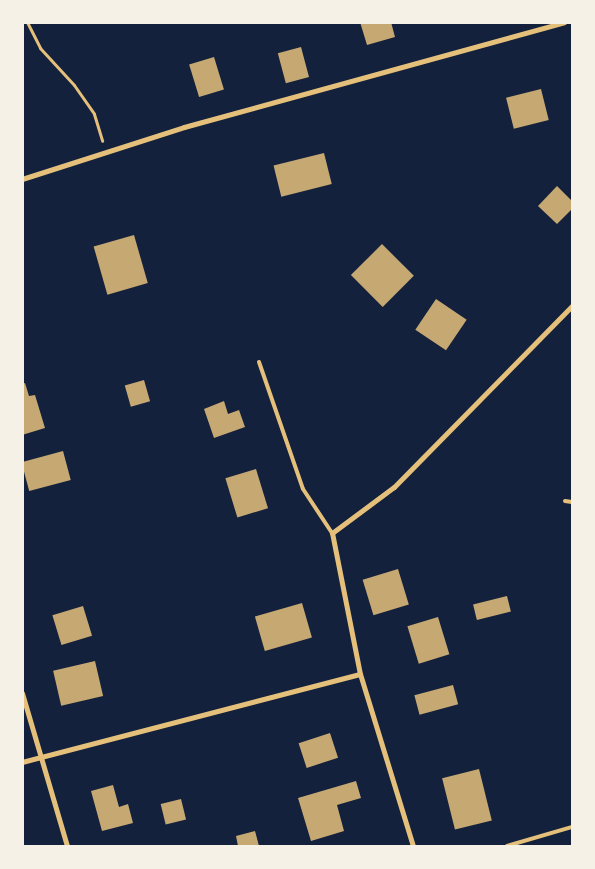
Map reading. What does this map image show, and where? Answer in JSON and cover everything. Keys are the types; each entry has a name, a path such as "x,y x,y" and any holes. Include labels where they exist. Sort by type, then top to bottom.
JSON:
{"street":[{"path":"22,180 184,127 564,22"},
{"path":"413,846 360,674 332,533 394,487 572,306"},
{"path":"22,762 360,674"},
{"path":"22,693 67,846"}],"lane":[{"path":"258,362 303,489 332,533"},
{"path":"565,501 572,502"},
{"path":"507,846 572,827"}],"path":[{"path":"27,22 40,48 74,85 94,114 106,153"}],"building":[{"path":"360,22 391,22 395,37 367,45"},
{"path":"301,47 309,77 286,83 278,53"},
{"path":"214,57 224,90 199,97 189,65"},
{"path":"541,89 549,120 514,129 506,98"},
{"path":"324,153 332,184 281,197 274,166"},
{"path":"557,186 572,201 572,209 557,224 538,206"},
{"path":"134,235 148,283 107,295 94,247"},
{"path":"382,244 414,276 383,307 351,275"},
{"path":"436,299 467,320 446,350 415,330"},
{"path":"144,380 150,401 131,407 125,386"},
{"path":"25,383 29,396 35,395 45,428 22,435 22,384"},
{"path":"224,401 228,414 239,410 245,427 214,438 204,409"},
{"path":"63,451 71,480 29,491 22,462"},
{"path":"256,469 268,508 237,518 225,478"},
{"path":"398,569 409,604 373,615 363,580"},
{"path":"507,596 511,612 477,620 473,604"},
{"path":"302,603 312,638 265,651 255,617"},
{"path":"83,606 92,636 61,645 52,615"},
{"path":"438,617 449,654 419,664 407,626"},
{"path":"95,661 103,696 61,706 53,671"},
{"path":"453,685 458,704 420,715 414,695"},
{"path":"330,733 338,758 307,768 299,743"},
{"path":"479,769 492,820 455,830 442,778"},
{"path":"356,781 361,798 337,805 344,831 311,841 298,798"},
{"path":"113,785 119,807 128,804 133,823 102,831 91,791"},
{"path":"181,799 186,819 166,824 161,804"},
{"path":"255,831 259,846 238,846 236,836"}]}
